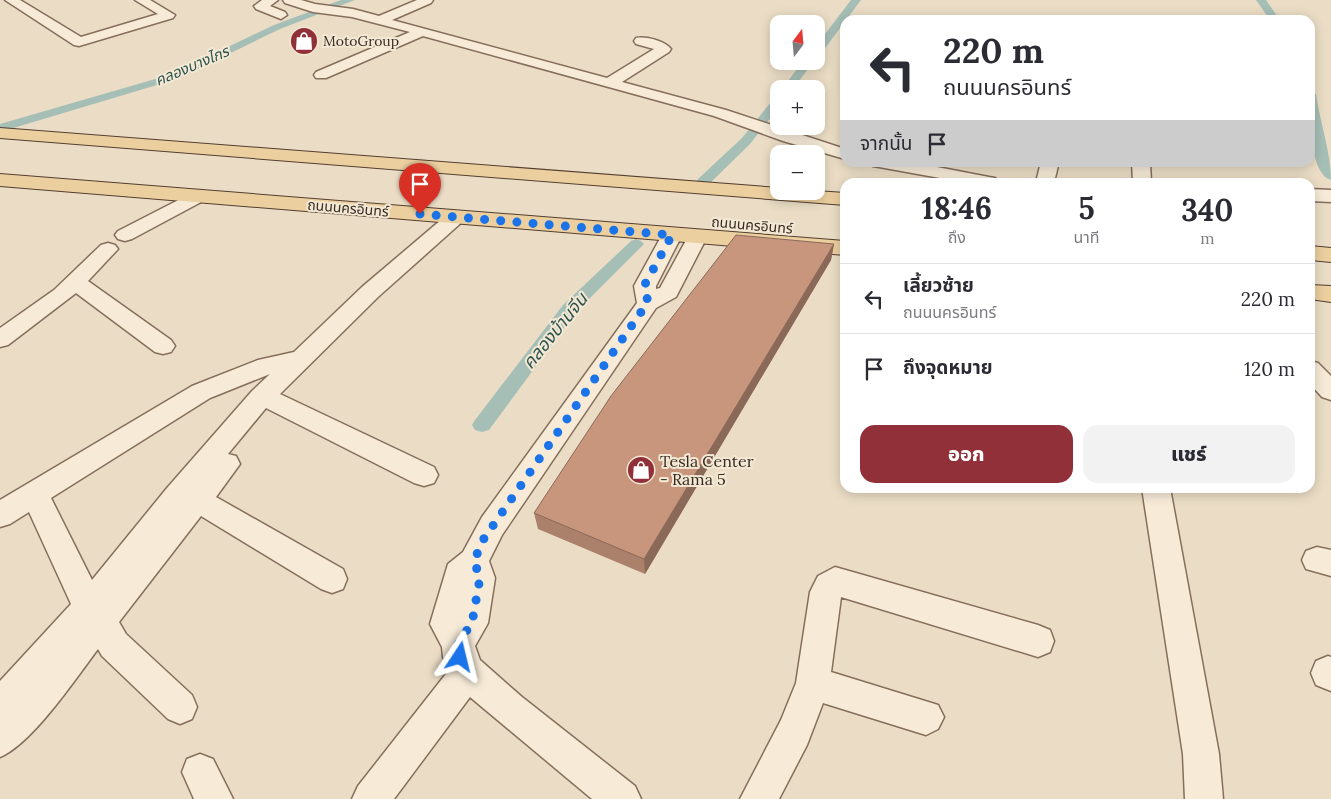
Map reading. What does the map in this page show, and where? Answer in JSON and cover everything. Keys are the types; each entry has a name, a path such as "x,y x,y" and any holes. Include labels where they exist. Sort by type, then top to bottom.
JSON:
{"main road":[{"name":"ถนนนครอินทร์","path":"5,138 840,208"},
{"name":"ถนนนครอินทร์","path":"0,167 840,233"},
{"name":"ถนนนครอินทร์","path":"0,180 840,248"},
{"path":"1315,238 1331,240"},
{"path":"762,240 840,241"},
{"path":"1315,253 1331,255"},
{"path":"1315,274 1331,276"},
{"path":"1315,292 1331,294"}],"street":[{"path":"11,0 79,42 169,15 142,0"},
{"path":"272,0 260,6 281,15"},
{"path":"289,0 313,8 345,11 380,20 720,113 838,152"},
{"path":"380,20 427,0"},
{"path":"321,75 422,32"},
{"path":"609,83 664,49 641,41"},
{"path":"925,167 972,178"},
{"path":"0,339 40,313 76,283 116,242 196,196"},
{"path":"0,739 38,700 95,614 302,358 370,292 455,218"},
{"path":"648,302 644,286 672,235"},
{"path":"371,799 463,658 472,623 480,578 474,561 492,526 648,302 668,292 697,237"},
{"path":"76,283 163,346"},
{"path":"0,515 201,392 266,366 302,358"},
{"path":"1315,374 1331,392"},
{"path":"267,399 424,475"},
{"path":"1157,493 1201,754 1204,799"},
{"path":"35,495 95,614 114,645 180,707"},
{"path":"188,498 332,578"},
{"path":"759,799 794,732 813,683 826,592 835,581 1038,641"},
{"path":"0,707 95,614"},
{"path":"463,658 510,709 622,799"},
{"path":"813,683 926,717"}],"building":[{"name":"Tesla Center - Rama 5","path":"736,235 834,244 644,559 534,513 611,396"}],"waterway":[{"name":"คลองบางไกร","path":"0,128 173,77 277,27 350,0"},
{"name":"คลองบ้านจีน","path":"845,15 856,0"},
{"path":"1261,0 1272,15"},
{"name":"คลองบ้านจีน","path":"825,41 840,21"},
{"name":"คลองบ้านจีน","path":"794,80 802,70"},
{"name":"คลองบ้านจีน","path":"703,182 746,141 770,110"},
{"path":"1315,128 1321,155 1331,176"},
{"name":"คลองบ้านจีน","path":"482,425 569,309 636,244"}],"place":[{"name":"MotoGroup","path":"304,41"},
{"name":"Tesla Center - Rama 5","path":"641,470"}],"route":[{"path":"420,214 672,235 644,286 648,302 483,540 474,561 480,578 472,623 458,643 460,657"}]}
